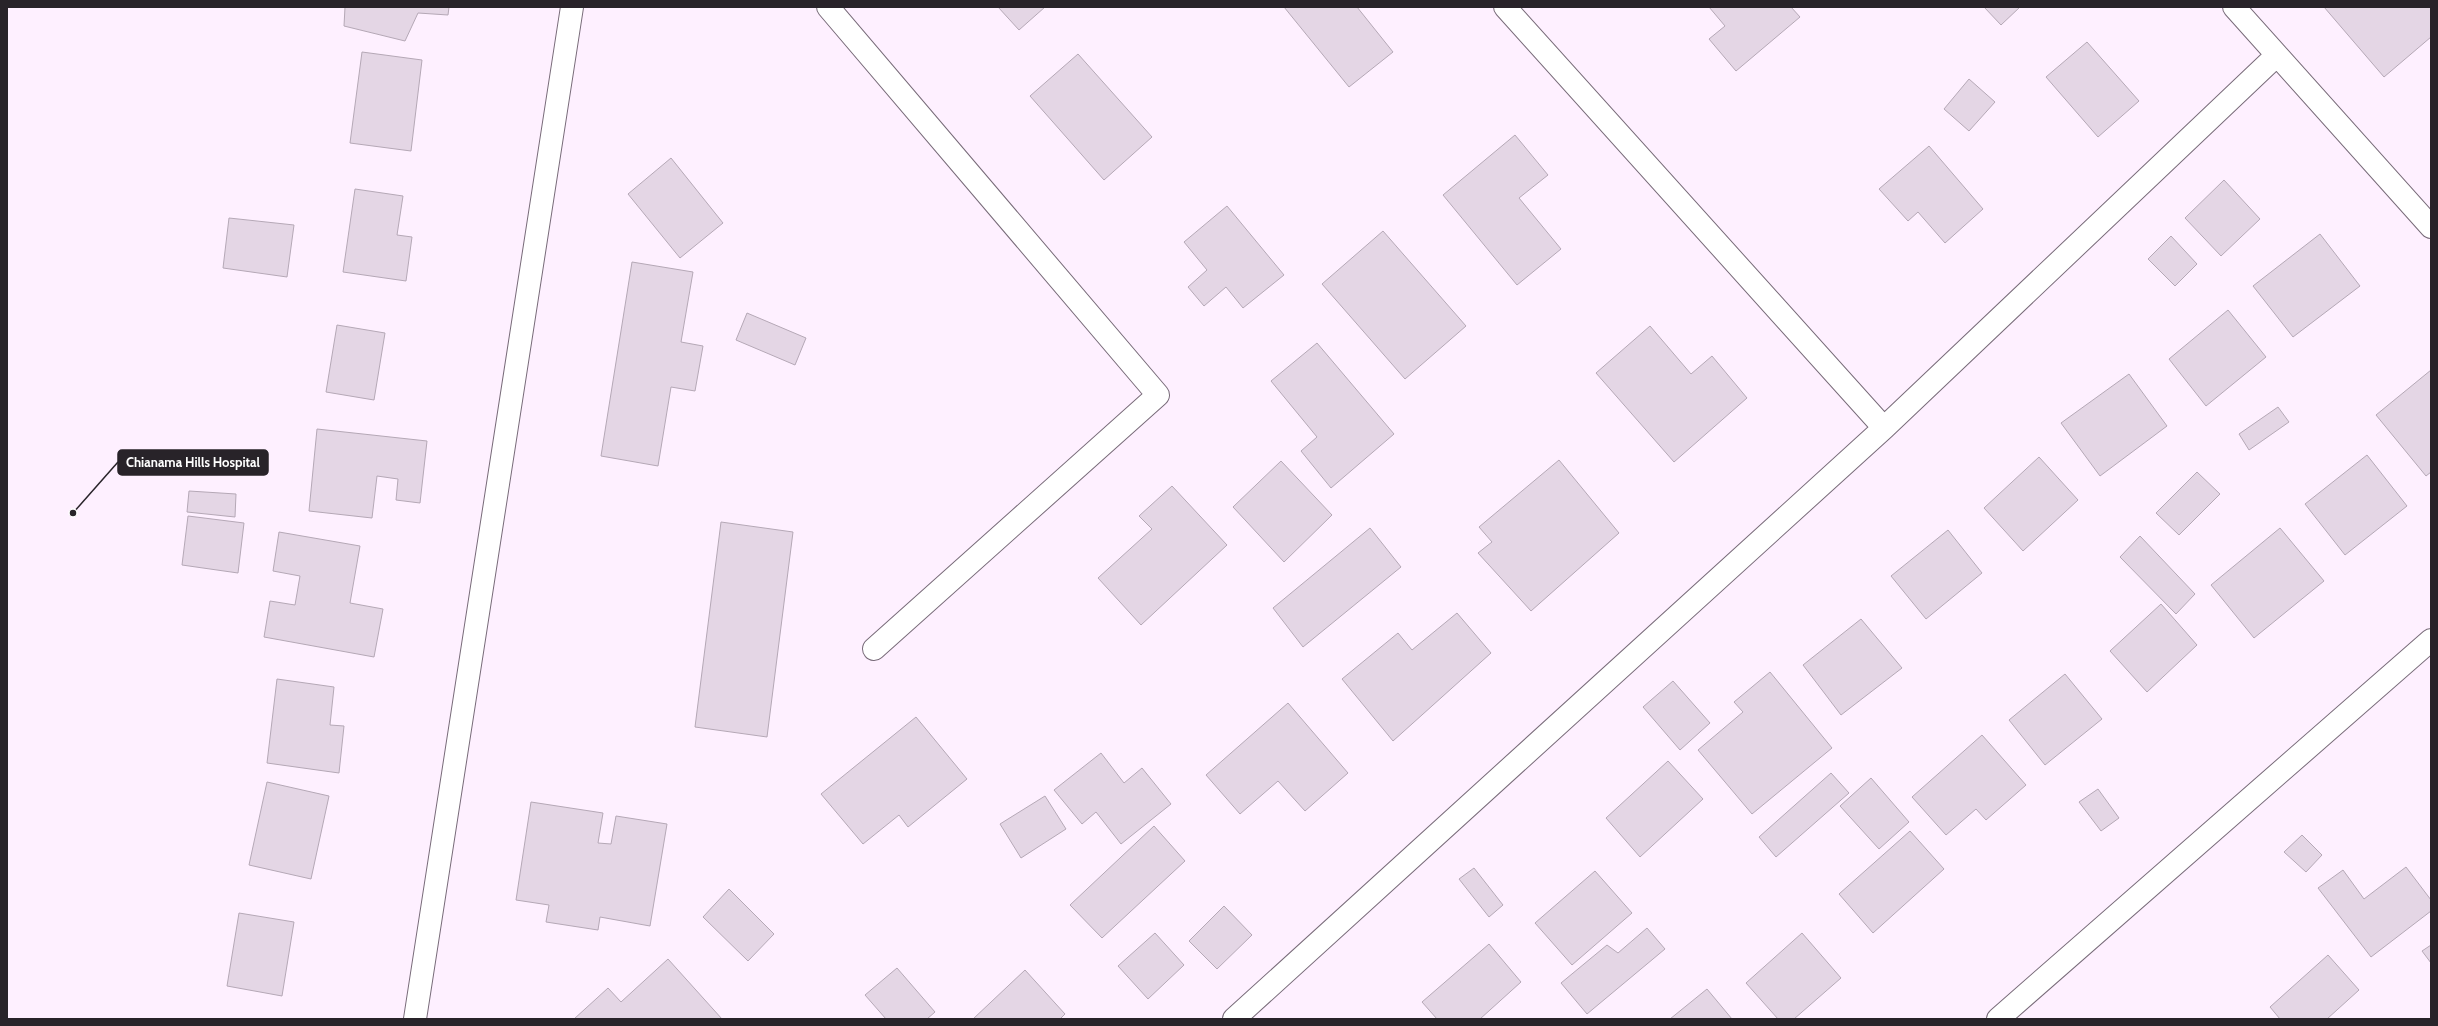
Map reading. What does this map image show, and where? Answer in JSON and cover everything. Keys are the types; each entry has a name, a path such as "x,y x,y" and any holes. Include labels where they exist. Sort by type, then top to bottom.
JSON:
{"street":[{"path":"415,1019 572,7"},
{"path":"828,7 1158,395 874,649"},
{"path":"1505,7 1884,428"},
{"path":"2234,7 2431,227"},
{"path":"1234,1019 1884,428 2277,55"},
{"path":"1998,1019 2431,640"}],"building":[{"path":"345,7 449,7 448,15 418,13 405,41 344,26"},
{"path":"998,7 1045,7 1019,30"},
{"path":"1284,7 1357,7 1393,52 1349,87"},
{"path":"1709,7 1791,7 1800,17 1736,71 1709,39 1725,26"},
{"path":"1984,7 2020,7 2001,25"},
{"path":"2324,7 2431,7 2431,37 2384,77"},
{"path":"2087,42 2139,101 2098,137 2046,77"},
{"path":"362,52 422,60 411,151 350,143"},
{"path":"1078,54 1152,137 1104,180 1030,96"},
{"path":"1969,79 1995,102 1969,131 1944,109"},
{"path":"1515,135 1548,175 1519,198 1561,249 1517,285 1443,195"},
{"path":"1929,146 1983,209 1945,243 1918,212 1908,221 1879,189"},
{"path":"671,158 723,223 680,258 628,194"},
{"path":"2224,180 2260,219 2221,256 2185,218"},
{"path":"355,189 403,196 397,235 412,237 406,281 343,272"},
{"path":"1227,206 1284,275 1243,308 1226,287 1204,306 1188,287 1207,270 1184,242"},
{"path":"229,218 294,225 287,277 223,268"},
{"path":"1383,231 1466,326 1405,379 1322,284"},
{"path":"2320,234 2360,286 2293,337 2253,286"},
{"path":"2171,236 2197,264 2175,286 2148,259"},
{"path":"632,262 693,272 681,342 703,346 695,391 671,387 658,466 601,456"},
{"path":"2228,310 2266,357 2206,406 2169,359"},
{"path":"747,313 806,338 795,365 736,340"},
{"path":"337,325 385,333 374,400 326,392"},
{"path":"1650,326 1691,374 1712,356 1747,398 1674,462 1596,373"},
{"path":"1317,343 1394,434 1331,488 1301,451 1317,437 1271,381"},
{"path":"2431,370 2431,472 2426,476 2376,415"},
{"path":"2129,374 2167,426 2100,476 2061,423"},
{"path":"2278,407 2289,422 2249,450 2239,434"},
{"path":"317,429 427,441 420,503 396,500 398,479 377,476 372,518 309,511"},
{"path":"2367,455 2407,506 2345,555 2305,504"},
{"path":"2039,457 2078,500 2023,551 1984,508"},
{"path":"1559,460 1619,533 1531,611 1478,553 1492,542 1479,527"},
{"path":"1281,461 1332,515 1284,562 1233,507"},
{"path":"2197,472 2220,494 2179,535 2156,513"},
{"path":"1172,486 1227,545 1141,625 1098,578 1152,529 1139,516"},
{"path":"189,491 236,494 235,517 187,512"},
{"path":"188,516 244,523 238,573 182,565"},
{"path":"721,522 793,532 767,737 695,727"},
{"path":"1370,528 1401,567 1303,647 1273,608"},
{"path":"2280,528 2324,581 2254,638 2211,585"},
{"path":"1948,530 1982,573 1926,619 1891,576"},
{"path":"279,532 360,546 350,603 383,609 374,657 264,637 270,601 295,605 300,576 273,571"},
{"path":"2140,536 2195,594 2176,614 2120,557"},
{"path":"2161,604 2197,645 2147,692 2110,651"},
{"path":"1457,613 1491,653 1393,741 1342,679 1398,633 1412,650"},
{"path":"1861,619 1902,668 1841,715 1803,665"},
{"path":"1770,672 1832,748 1752,814 1698,750 1743,712 1734,702"},
{"path":"2065,674 2102,719 2045,765 2009,720"},
{"path":"277,679 334,687 330,725 344,726 339,773 267,763"},
{"path":"1673,681 1710,723 1680,750 1643,707"},
{"path":"1288,703 1348,773 1305,811 1278,781 1240,814 1206,775"},
{"path":"916,717 967,779 908,827 899,815 863,844 821,794"},
{"path":"1982,735 2026,785 1986,820 1976,809 1946,835 1912,797"},
{"path":"1101,753 1124,783 1142,768 1171,804 1121,844 1096,812 1082,824 1054,790"},
{"path":"1668,761 1703,799 1640,857 1606,818"},
{"path":"1831,773 1849,793 1776,857 1759,837"},
{"path":"1871,778 1909,822 1879,849 1840,806"},
{"path":"267,782 329,796 311,879 249,865"},
{"path":"2098,789 2119,818 2101,831 2079,802"},
{"path":"1045,796 1066,829 1021,858 1000,824"},
{"path":"531,802 603,813 598,843 611,844 616,816 667,824 650,926 600,917 598,930 546,922 549,905 516,900"},
{"path":"1154,826 1185,861 1102,938 1070,905"},
{"path":"1910,831 1944,869 1873,933 1839,894"},
{"path":"2302,835 2322,855 2306,872 2284,852"},
{"path":"2406,867 2431,900 2431,911 2371,957 2318,888 2343,870 2364,899"},
{"path":"1474,868 1503,905 1489,917 1459,879"},
{"path":"1595,871 1632,913 1572,965 1535,923"},
{"path":"729,889 774,934 748,961 703,917"},
{"path":"1224,906 1252,935 1217,969 1189,941"},
{"path":"239,913 294,922 282,996 227,986"},
{"path":"1647,928 1665,949 1587,1014 1561,983 1607,945 1618,953"},
{"path":"1155,933 1184,965 1148,999 1118,966"},
{"path":"1802,933 1841,978 1794,1019 1778,1019 1746,983"},
{"path":"1489,944 1521,982 1480,1019 1437,1019 1422,1002"},
{"path":"2431,945 2431,963 2422,951"},
{"path":"2328,955 2359,990 2327,1019 2280,1019 2270,1007"},
{"path":"668,959 722,1019 574,1019 608,988 621,1002"},
{"path":"897,968 935,1012 927,1019 886,1019 865,995"},
{"path":"1025,970 1065,1014 1060,1019 973,1019"},
{"path":"1707,989 1732,1019 1670,1019"}],"place":[{"name":"Chianama Hills Hospital","path":"73,513"}]}
